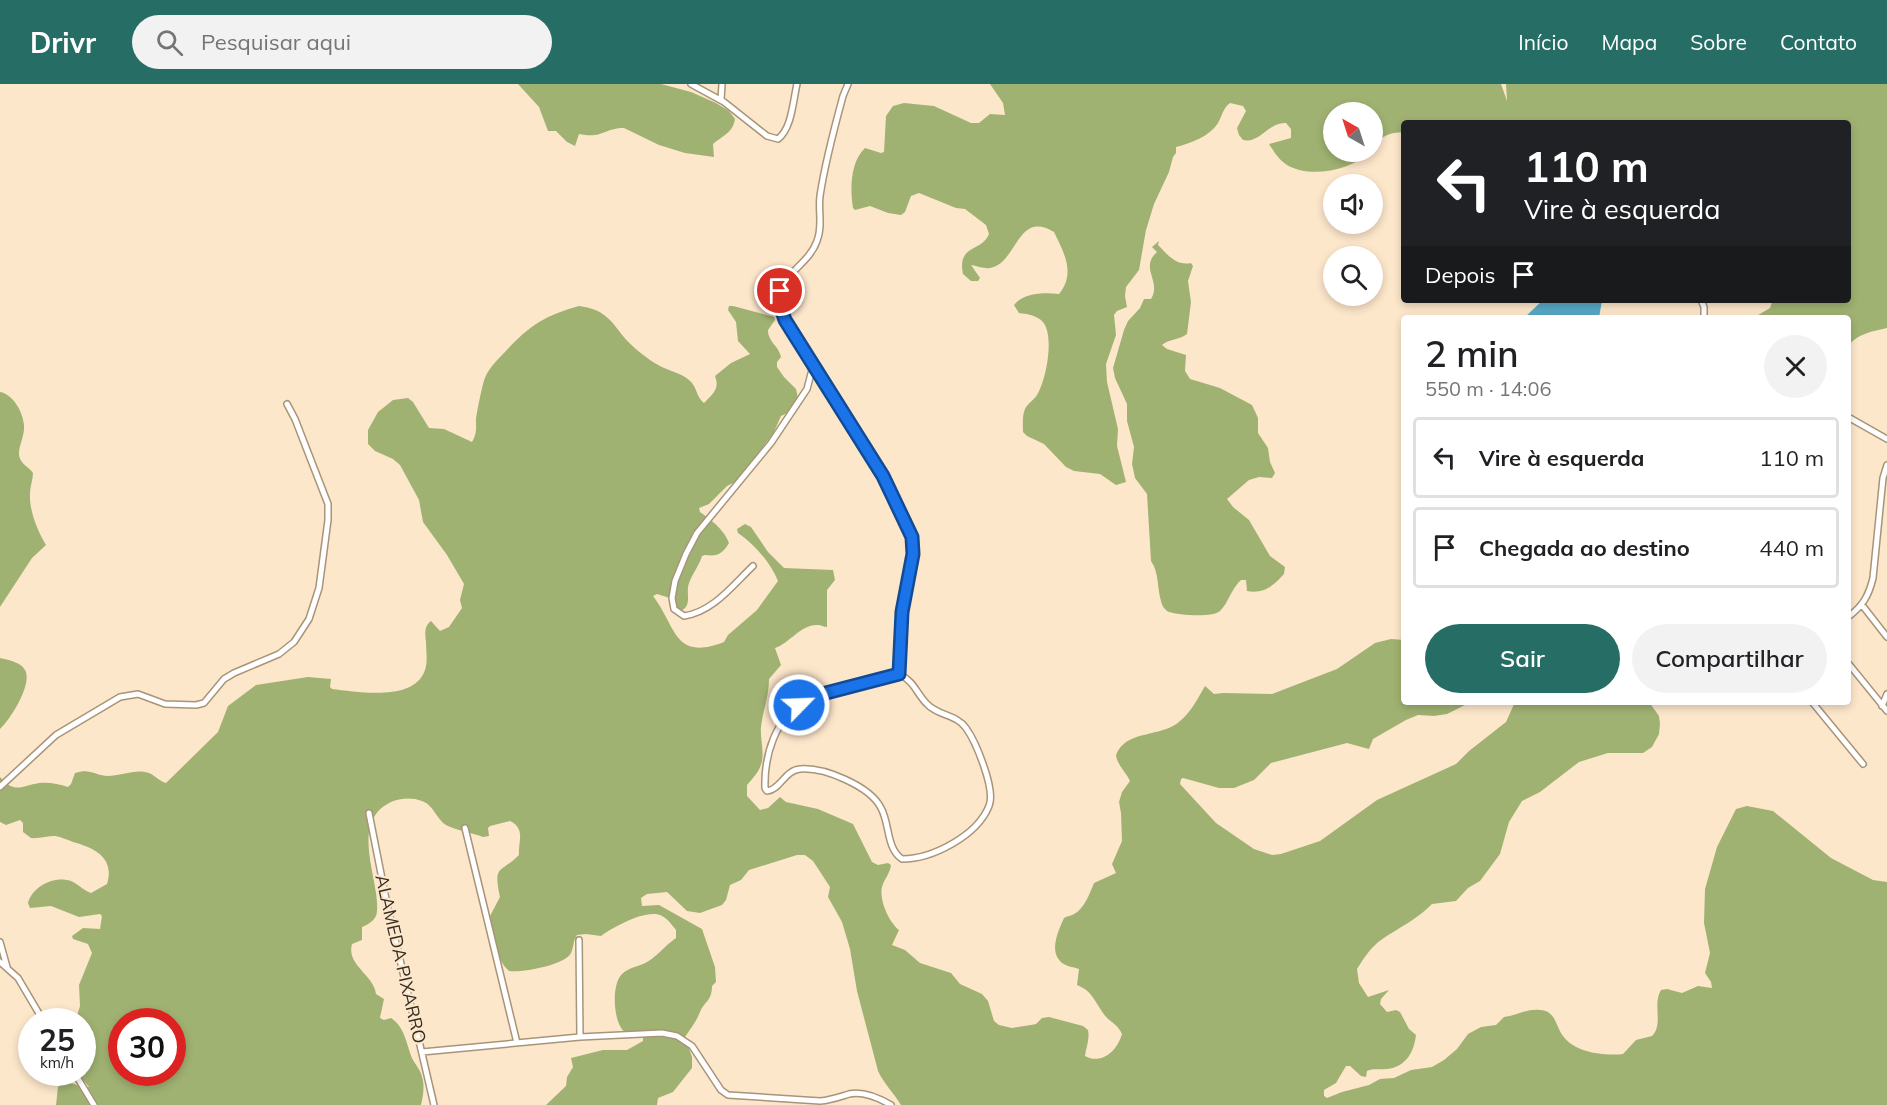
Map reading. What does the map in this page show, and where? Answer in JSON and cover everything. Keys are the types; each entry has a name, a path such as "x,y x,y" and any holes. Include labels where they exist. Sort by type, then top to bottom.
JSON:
{"street":[{"path":"691,84 720,99 767,136 778,139 784,134 789,121 797,84"},
{"path":"720,99 722,84"},
{"path":"848,84 822,183 819,202 821,225 818,240 806,259 786,282 778,299 785,320 883,476 912,537 913,554 902,612 899,674"},
{"path":"753,566 706,609 684,616 674,609 672,598 675,581 697,533 771,443 807,389 813,366"},
{"path":"0,787 56,735 120,697 138,694 165,704 204,703 224,679 279,654 294,642 309,619 319,588 328,504 296,419 288,404"},
{"path":"1851,419 1887,439"},
{"path":"1851,614 1862,605 1869,594 1874,578 1886,467"},
{"path":"1862,605 1887,637"},
{"path":"1851,667 1887,711"},
{"path":"899,674 912,683 927,704 954,717 967,730 976,748 991,796 989,806 981,819 952,845 908,859 902,859 893,850 884,815 876,800 849,781 830,774 800,769 789,773 771,791 766,791 765,788 769,750 774,736 799,705 826,693 899,674"},
{"path":"1882,705 1887,694"},
{"path":"1814,705 1863,764"},
{"name":"ALAMEDA PIXARRO","path":"369,813 387,904 434,1105"},
{"path":"465,828 517,1043"},
{"path":"579,940 580,1037"},
{"path":"0,942 7,967"},
{"path":"0,962 18,978 36,1008"},
{"path":"422,1052 580,1037 662,1033 677,1036 692,1046 724,1093 735,1096 820,1101 833,1100 850,1094 861,1094 891,1105"},
{"path":"83,1086 94,1105"}],"green space":[{"path":"518,84 661,84 691,92 716,103 729,111 735,119 730,131 713,144 714,157 685,153 659,145 624,128 593,135 579,134 575,146 567,142 556,131 548,131 539,107"},
{"path":"990,84 1501,84 1507,101 1506,84 1887,84 1887,328 1861,336 1851,343 1851,315 1758,315 1770,308 1772,303 1851,303 1851,120 1401,120 1401,132 1383,138 1383,102 1323,102 1323,162 1355,162 1342,168 1319,172 1287,165 1273,150 1269,144 1291,138 1291,129 1286,123 1274,126 1254,139 1243,140 1237,128 1246,111 1243,106 1230,103 1210,132 1176,147 1176,153 1154,204 1146,230 1139,270 1126,287 1127,307 1117,311 1114,315 1116,335 1106,364 1107,382 1118,429 1117,446 1126,482 1116,485 1100,474 1074,471 1066,467 1044,444 1023,432 1025,409 1037,395 1044,379 1049,345 1046,326 1041,320 1019,313 1014,305 1028,296 1041,293 1059,294 1064,286 1068,271 1067,263 1054,232 1042,227 1032,227 1025,232 999,264 990,268 971,265 980,278 978,281 971,281 963,274 963,258 966,253 981,244 989,234 986,225 965,209 956,208 919,193 911,196 905,212 901,215 870,206 855,210 853,208 852,185 856,161 865,148 884,152 886,116 893,106 904,103 934,106 971,123 979,123 990,114 1005,115 1003,103"},
{"path":"1159,241 1158,245 1173,259 1181,263 1191,263 1193,266 1188,281 1191,302 1187,334 1162,345 1186,355 1185,371 1190,379 1220,388 1252,405 1258,418 1258,433 1268,448 1270,462 1275,473 1272,478 1259,477 1249,480 1227,499 1249,520 1270,556 1285,567 1284,574 1272,585 1253,592 1247,591 1246,580 1241,580 1220,611 1210,615 1173,613 1162,605 1151,561 1147,494 1135,478 1132,464 1134,447 1127,421 1127,404 1113,368 1128,321 1140,308 1144,299 1151,299 1154,292 1150,264 1157,252 1152,247"},
{"path":"579,306 600,312 645,356 689,380 704,403 716,388 715,376 731,363 750,354 738,341 736,322 728,310 729,306 774,317 775,320 768,334 781,357 777,362 777,367 796,389 800,407 781,416 773,434 749,471 739,480 727,486 709,504 699,508 700,512 721,529 729,543 720,554 702,556 689,583 686,607 678,612 670,598 657,594 653,596 672,629 685,644 707,647 724,642 728,635 757,610 778,581 761,554 738,533 737,529 745,524 751,527 768,552 784,568 833,570 835,580 827,590 827,627 812,625 806,627 775,648 781,665 769,679 761,727 762,761 758,771 747,785 747,796 760,810 768,808 780,797 786,802 818,809 853,824 872,862 878,865 888,863 891,865 881,892 886,910 899,930 892,945 905,950 920,963 951,973 960,984 982,994 988,1001 994,1021 999,1025 1012,1028 1031,1025 1036,1024 1042,1018 1049,1017 1083,1026 1088,1030 1085,1056 1097,1059 1113,1051 1120,1040 1122,1034 1118,1027 1105,1016 1089,993 1077,985 1079,969 1062,963 1055,951 1055,945 1064,918 1081,908 1094,883 1116,873 1112,864 1122,841 1119,802 1122,792 1130,781 1117,759 1116,755 1121,747 1136,737 1164,730 1180,721 1191,709 1205,686 1214,694 1272,694 1337,669 1375,643 1391,639 1401,640 1401,705 1465,705 1447,714 1418,715 1406,720 1373,739 1369,749 1347,743 1271,763 1254,780 1234,788 1219,788 1183,778 1180,784 1216,823 1254,849 1272,855 1320,841 1377,800 1456,764 1506,722 1514,705 1651,705 1659,716 1659,734 1652,747 1643,753 1608,753 1579,762 1540,792 1522,801 1509,822 1500,854 1480,881 1468,888 1456,901 1432,904 1374,946 1357,969 1359,983 1368,997 1389,990 1381,999 1380,1004 1387,1012 1396,1010 1400,1012 1409,1029 1416,1035 1411,1053 1404,1062 1394,1068 1370,1070 1367,1071 1366,1077 1361,1076 1350,1066 1346,1066 1336,1083 1324,1090 1324,1096 1327,1098 1369,1085 1380,1079 1394,1078 1411,1070 1432,1067 1457,1049 1468,1034 1481,1027 1496,1025 1504,1017 1531,1010 1549,1013 1568,1042 1591,1052 1623,1054 1636,1040 1652,1036 1657,1026 1657,1002 1661,990 1667,989 1682,993 1698,986 1712,988 1705,973 1710,953 1704,923 1705,889 1717,847 1736,809 1747,806 1773,811 1831,858 1873,880 1887,882 1887,1105 901,1105 878,1071 857,991 850,949 842,922 828,897 830,887 813,861 805,855 797,855 749,870 741,880 730,885 726,900 722,905 700,913 687,911 667,892 647,894 641,898 642,906 659,905 702,929 715,967 716,982 712,986 711,995 685,1037 692,1057 692,1068 673,1092 658,1098 657,1105 546,1105 566,1086 567,1077 573,1067 571,1058 603,1050 627,1050 643,1041 643,1037 625,1032 618,1021 615,995 618,979 631,968 650,960 676,938 676,930 662,916 648,914 622,924 601,936 577,935 571,953 561,961 533,969 509,971 498,953 490,916 500,897 498,874 519,855 520,832 518,828 510,821 490,826 489,836 483,837 444,824 426,803 406,798 391,802 380,810 369,830 369,856 377,914 372,922 362,927 362,940 352,944 351,951 356,964 371,981 376,994 384,999 380,1018 384,1020 391,1018 403,1032 423,1080 421,1105 56,1105 59,1086 96,1086 96,1008 79,1008 79,985 92,953 88,944 73,939 72,936 83,928 100,929 102,916 100,914 79,917 51,906 30,908 28,903 39,887 51,881 71,881 91,893 107,884 108,867 106,861 89,847 55,836 31,838 23,832 23,823 20,820 6,825 0,822 0,777 10,786 18,788 39,783 68,787 75,773 88,771 107,776 148,773 166,783 218,732 228,706 256,685 308,677 331,679 332,689 385,693 410,687 419,680 426,667 425,633 427,625 431,621 440,631 449,627 462,608 460,600 464,584 447,555 423,522 419,500 400,465 393,459 375,451 368,444 368,430 378,412 393,400 408,398 413,402 429,428 444,429 472,442 486,375 514,343 538,323"},
{"path":"0,392 13,400 22,415 24,429 19,457 33,473 30,490 32,513 46,545 32,558 0,607"},
{"path":"0,658 21,665 27,676 19,701 0,729"}],"water":[{"path":"1540,303 1602,303 1600,315 1527,315"}],"route":[{"path":"780,291 778,299 780,307 791,332 876,463 909,530 914,546 902,612 899,674 826,693 799,705"}]}
